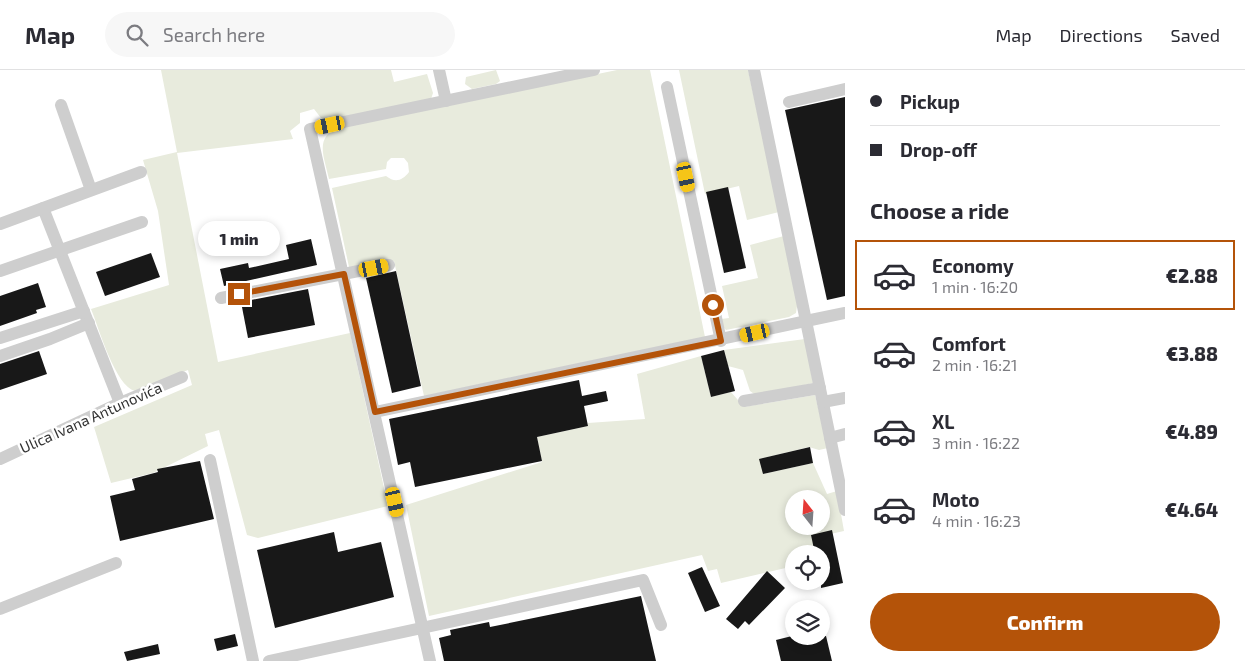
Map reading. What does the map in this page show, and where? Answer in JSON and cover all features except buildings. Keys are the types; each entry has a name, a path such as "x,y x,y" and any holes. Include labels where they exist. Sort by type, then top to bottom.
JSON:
{"street":[{"path":"439,70 446,101"},
{"path":"430,661 310,129 594,70"},
{"path":"754,70 845,510"},
{"path":"667,86 721,341"},
{"path":"789,102 845,89"},
{"path":"62,104 91,190"},
{"path":"0,224 141,172"},
{"path":"43,208 120,403"},
{"path":"0,271 142,222"},
{"path":"221,298 389,265"},
{"path":"375,412 721,341 845,313"},
{"path":"0,338 86,317"},
{"path":"0,356 50,339 86,317"},
{"name":"Ulica Ivana Antunovića","path":"0,459 120,403 182,377"},
{"path":"744,401 820,388"},
{"path":"823,402 845,398"},
{"path":"830,438 845,434"},
{"path":"210,460 253,661"},
{"path":"0,609 116,562"},
{"path":"268,661 643,580 661,624"}],"shaded area":[{"path":"161,70 391,70 394,82 427,74 433,93 431,99 328,120 321,118 314,109 300,113 300,123 290,131 293,139 177,153 218,362 350,333 388,506 258,538 247,535 219,430 205,434 208,446 153,473 111,483 94,427 192,385 188,370 135,391 128,387 114,368 91,309 169,285 158,211 143,160 177,152"},
{"path":"496,70 500,81 496,84 472,89 465,84 466,77"},
{"path":"617,70 650,70 705,337 424,396 394,261 349,267 332,188 386,176 392,180 398,180 409,172 408,163 404,158 391,158 387,162 386,169 329,179 323,155 324,141 327,135 342,127"},
{"path":"679,70 748,70 779,212 747,220 739,186 705,194"},
{"path":"784,236 798,299 796,313 789,317 726,330 722,326 721,319 729,318 722,286 758,278 750,245"},
{"path":"805,339 813,383 757,396 750,391 743,370 728,366 724,350"},
{"path":"701,356 711,397 731,392 744,407 815,395 828,448 819,450 809,447 760,459 763,474 813,463 825,490 785,490 785,535 826,535 812,538 814,545 785,545 785,568 721,583 717,569 708,571 702,555 429,616 406,505 542,462 537,437 588,426 588,423 645,419 637,374"},
{"path":"837,491 844,531 830,534 830,493"}],"route":[{"path":"239,294 344,274 375,412 721,341 713,305"}]}
